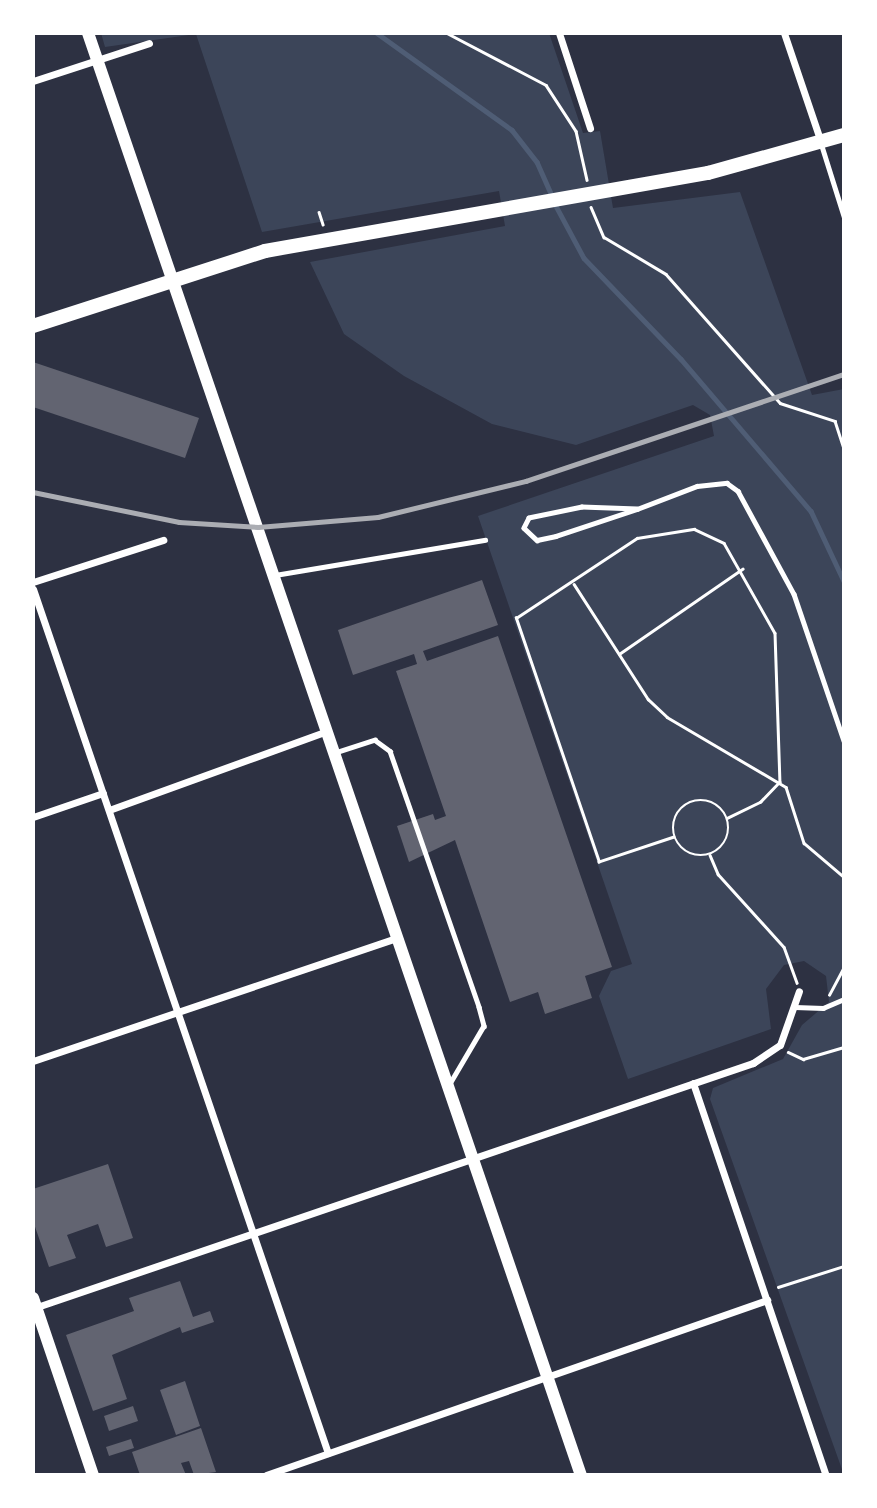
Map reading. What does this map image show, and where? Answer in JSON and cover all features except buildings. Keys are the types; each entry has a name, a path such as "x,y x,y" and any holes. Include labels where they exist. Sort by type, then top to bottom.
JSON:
{"main road":[{"path":"33,326 170,277 265,251 708,173 844,135"}],"street":[{"path":"88,33 581,1475"},
{"path":"559,33 590,128"},
{"path":"784,33 821,143"},
{"path":"33,81 149,43"},
{"path":"33,582 163,540"},
{"path":"33,589 181,1012 328,1452"},
{"path":"109,810 327,731"},
{"path":"33,817 103,793"},
{"path":"33,1061 397,939"},
{"path":"93,1475 34,1305 753,1063 780,1045 796,1007 799,991"},
{"path":"693,1083 826,1475"},
{"path":"266,1475 767,1300"}],"lane":[{"path":"821,143 844,216"},
{"path":"637,509 582,507 529,518 524,528 537,540 637,509 718,481 738,491 794,594 844,741"},
{"path":"274,575 485,540"},
{"path":"334,752 376,740 390,751 475,994 484,1026 448,1088"},
{"path":"796,1007 824,1008 844,999"}],"path":[{"path":"447,33 546,85 576,131 588,185"},
{"path":"590,197 604,237 666,274 780,403 835,421 844,449"},
{"path":"319,212 323,224"},
{"path":"674,836 599,862 516,618 574,584 629,541 661,532 707,533 742,569 775,633 780,782 804,843 844,876"},
{"path":"619,654 742,569"},
{"path":"574,584 619,654 667,717 780,782"},
{"path":"728,818 754,807 780,782"},
{"path":"690,801 715,803 728,818 726,841 710,855 689,853 674,836 676,815 690,801"},
{"path":"710,855 718,874 785,947 799,991 826,998 844,967"},
{"path":"780,1045 803,1059 844,1046"},
{"path":"778,1287 844,1266"}],"shaded area":[{"path":"101,33 549,33 583,133 600,131 613,208 740,192 812,395 844,389 844,1475 710,1099 713,1088 783,1059 802,1025 829,1002 826,976 804,961 784,965 766,989 771,1029 628,1079 599,996 611,971 632,964 478,516 714,436 710,415 693,405 576,445 492,424 404,376 344,334 310,262 505,226 499,191 262,232 196,34 105,47"}],"waterway":[{"path":"377,33 512,130 537,162 552,196"},
{"path":"555,204 584,258 681,359 811,511 844,581"}],"railway":[{"path":"33,492 179,522 258,527 378,517 526,481 844,374"}]}
